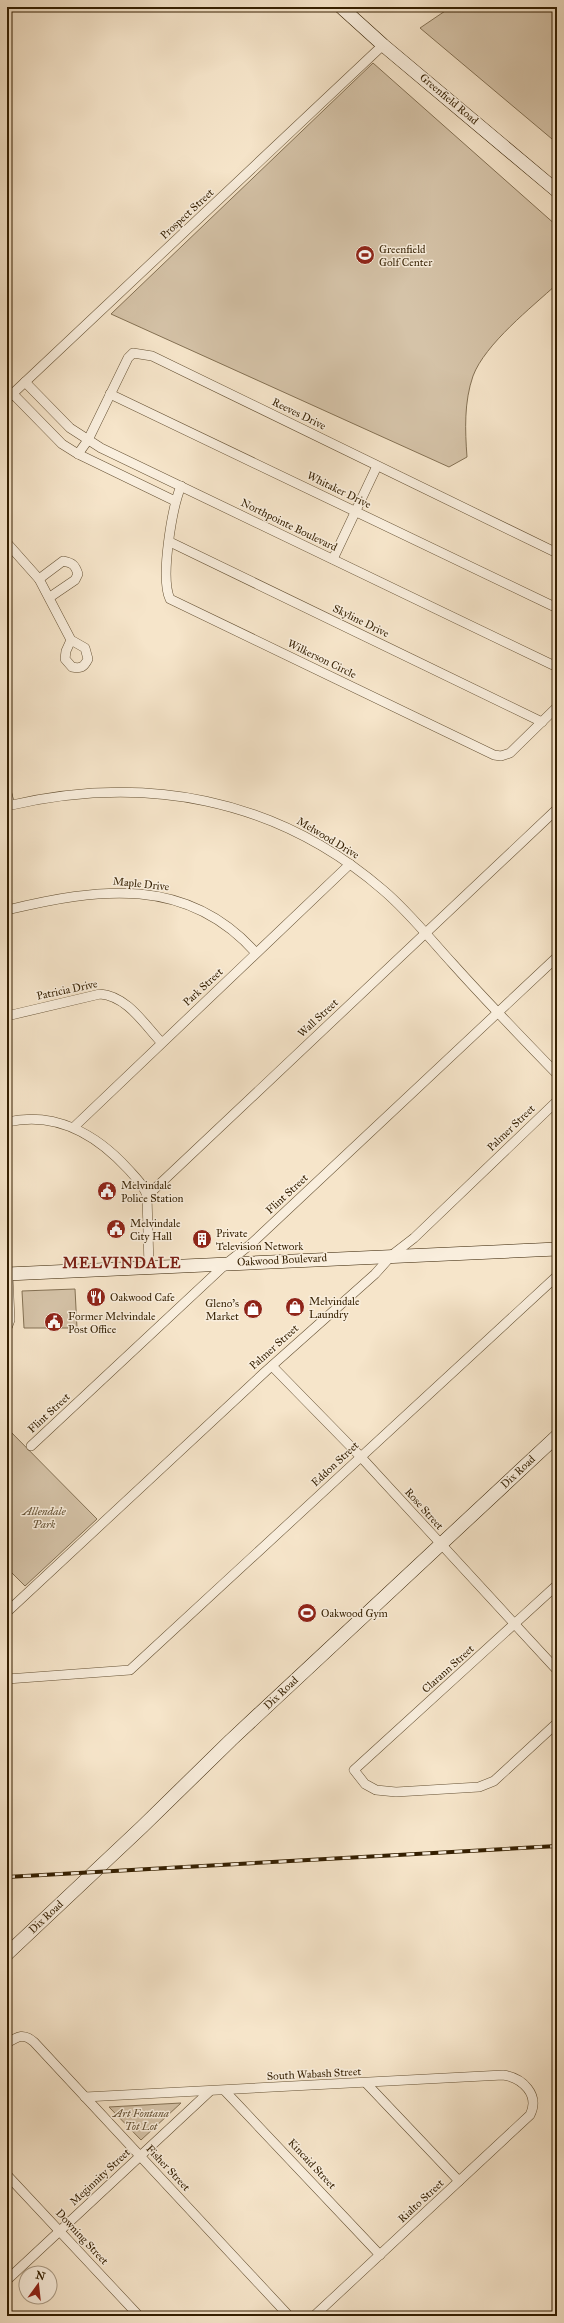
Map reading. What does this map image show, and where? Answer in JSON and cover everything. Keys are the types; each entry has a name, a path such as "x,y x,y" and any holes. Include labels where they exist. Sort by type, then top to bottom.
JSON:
{"main road":[{"name":"Greenfield Road","path":"341,7 557,191"},
{"name":"Oakwood Boulevard","path":"8,1274 149,1266 557,1249"},
{"name":"Dix Road","path":"7,1954 142,1827 231,1740 557,1436"}],"street":[{"name":"Prospect Street","path":"10,396 384,45"},
{"name":"Reeves Drive","path":"78,454 88,440 128,358 133,353 140,353 152,356 557,553"},
{"name":"Northpointe Boulevard","path":"25,382 70,428 88,440 557,667"},
{"name":"Whitaker Drive","path":"110,394 557,608"},
{"path":"10,396 62,444 78,454 175,501"},
{"path":"333,559 377,466"},
{"name":"Wilkerson Circle","path":"181,486 175,501 165,582 166,591 170,598 494,755 501,756 510,753 557,707"},
{"name":"Skyline Drive","path":"170,542 542,722"},
{"path":"7,543 39,579 50,597 71,640"},
{"path":"39,579 64,561 72,563 76,568 78,574 74,580 50,597"},
{"name":"Melwood Drive","path":"9,806 52,796 98,792 146,792 191,798 235,808 276,823 314,841 350,864 383,890 426,933 497,1012 557,1074"},
{"path":"7,793 9,806"},
{"name":"Wall Street","path":"147,1196 557,809"},
{"name":"Park Street","path":"74,1127 161,1042 350,864"},
{"name":"Maple Drive","path":"7,910 54,899 89,894 119,893 154,896 187,904 205,912 234,931 256,953"},
{"name":"Flint Street","path":"31,1446 227,1263 251,1244 557,957"},
{"name":"Patricia Drive","path":"7,1016 100,994 109,994 123,1001 161,1042"},
{"name":"Palmer Street","path":"7,1612 272,1366 375,1274 392,1255 414,1238 557,1100"},
{"path":"7,1122 37,1119 74,1127 111,1151 142,1185 147,1196 149,1266"},
{"path":"7,1328 10,1320 8,1274"},
{"name":"Eddon Street","path":"7,1679 130,1670 360,1456 557,1276"},
{"name":"Rose Street","path":"272,1366 360,1456 440,1545 557,1670"},
{"name":"Clarann Street","path":"557,1585 515,1625 354,1770 365,1784 376,1790 396,1792 484,1785 494,1781 557,1723"},
{"name":"Fisher Street","path":"7,2042 21,2036 27,2036 140,2155 289,2316"},
{"name":"South Wabash Street","path":"85,2097 209,2092 503,2075 522,2082 533,2098"},
{"path":"366,2083 459,2181"},
{"name":"Kincaid Street","path":"225,2091 380,2255"},
{"name":"Meginnity Street","path":"7,2280 209,2092"},
{"name":"Rialto Street","path":"314,2316 530,2114 534,2104 533,2098"},
{"name":"Downing Street","path":"7,2175 140,2316"}],"green space":[{"path":"451,7 557,7 557,141 552,139 420,28"},
{"name":"Greenfield Golf Center","path":"373,63 557,226 557,284 498,339 479,364 473,376 468,396 466,426 467,457 449,467 111,314"},
{"path":"75,1289 77,1328 24,1328 22,1291"},
{"name":"Allendale Park","path":"7,1428 97,1519 25,1586 7,1568"},
{"name":"Art Fontana Tot Lot","path":"181,2103 141,2140 109,2107"}],"railway":[{"path":"7,1877 557,1846"}],"place":[{"name":"Greenfield Golf Center","path":"365,255"},
{"name":"Melvindale Police Station","path":"107,1191"},
{"name":"Melvindale City Hall","path":"116,1229"},
{"name":"Private Television Network","path":"202,1239"},
{"name":"Oakwood Cafe","path":"96,1297"},
{"name":"Melvindale Laundry","path":"295,1307"},
{"name":"Gleno's Market","path":"253,1309"},
{"name":"Former Melvindale Post Office","path":"54,1322"},
{"name":"Oakwood Gym","path":"307,1613"}],"district":[{"name":"MELVINDALE","path":"122,1263"}]}
